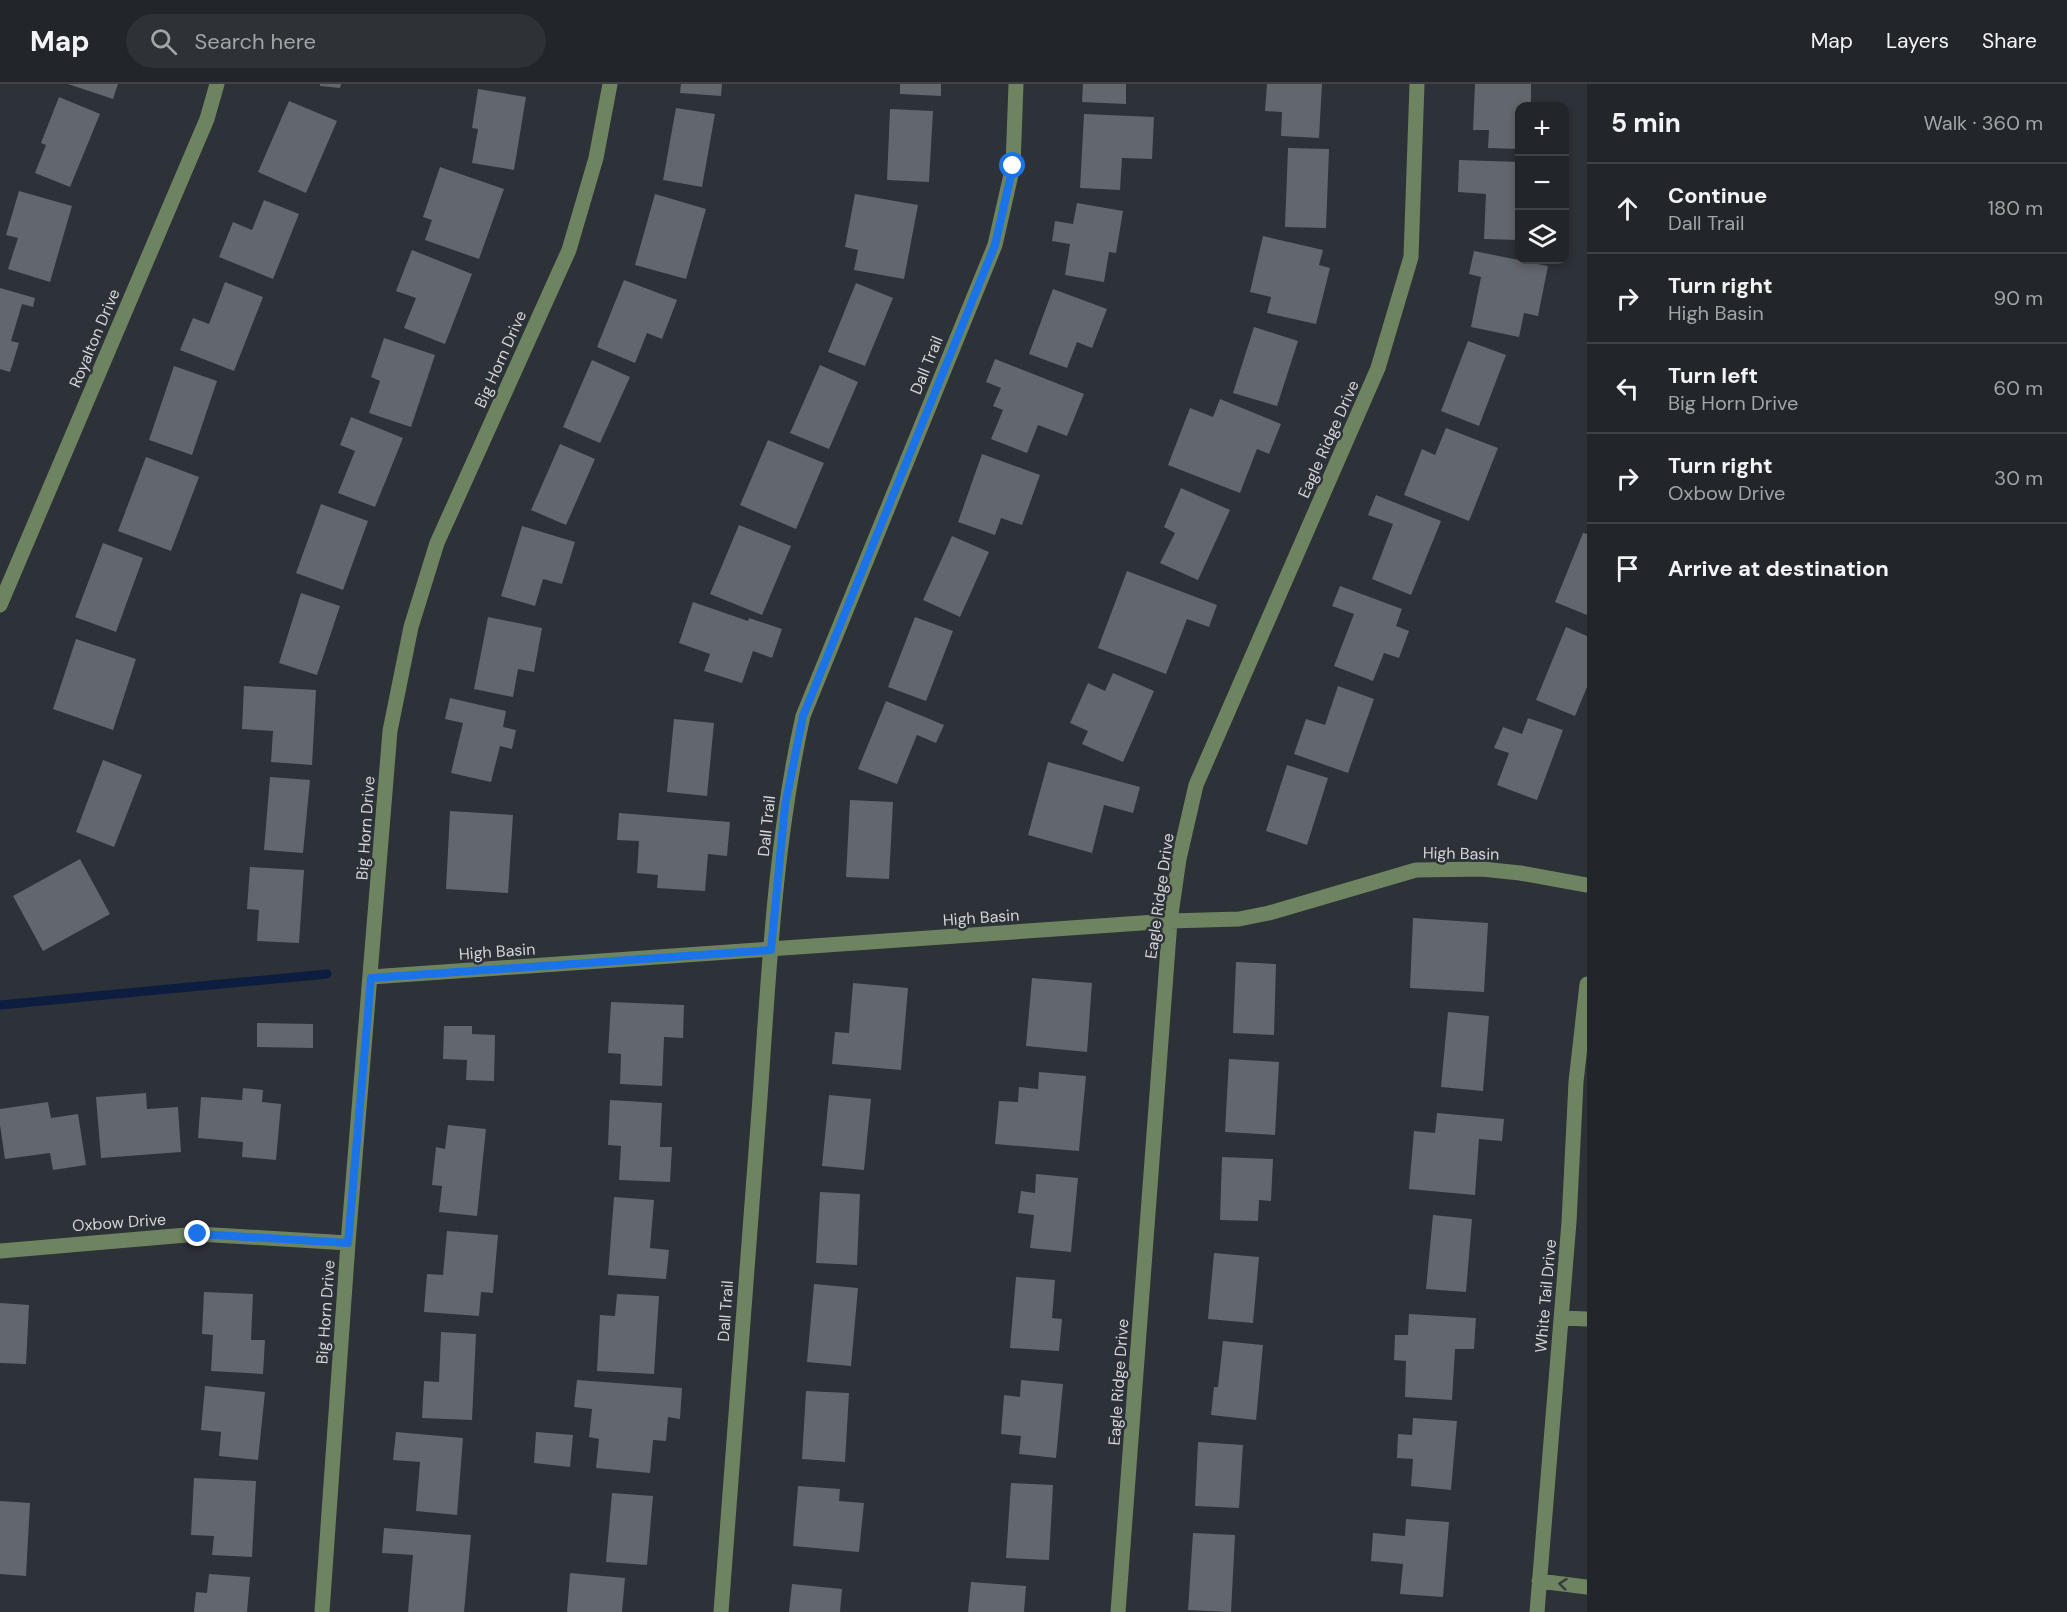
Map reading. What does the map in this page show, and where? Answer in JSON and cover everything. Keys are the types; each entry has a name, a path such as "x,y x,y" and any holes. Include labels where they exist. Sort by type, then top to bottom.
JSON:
{"street":[{"name":"Royalton Drive","path":"0,605 207,119 217,84"},
{"name":"Big Horn Drive","path":"322,1612 348,1243 390,730 411,627 437,543 569,250 596,158 610,84"},
{"name":"Dall Trail","path":"721,1612 771,950 785,806 803,716 995,245 1013,166 1016,84"},
{"name":"Eagle Ridge Drive","path":"1118,1612 1170,921 1179,859 1196,785 1378,368 1411,257 1417,84"},
{"name":"High Basin","path":"371,978 1170,921 1239,919 1269,913 1416,870 1482,869 1587,885"},
{"name":"White Tail Drive","path":"1537,1612 1582,1082 1587,984"},
{"name":"Oxbow Drive","path":"0,1251 198,1234 348,1243"},
{"path":"1562,1317 1587,1319"},
{"path":"1539,1581 1587,1587"}],"building":[{"path":"68,84 118,84 113,99"},
{"path":"320,84 341,84 340,88 320,86"},
{"path":"681,84 722,84 721,96 680,93"},
{"path":"900,84 941,84 941,96 900,94"},
{"path":"1083,84 1126,84 1126,104 1082,102"},
{"path":"1267,84 1322,84 1319,138 1281,136 1282,112 1265,111"},
{"path":"1475,84 1531,84 1531,102 1515,102 1515,149 1488,148 1489,130 1473,130"},
{"path":"478,89 526,97 514,170 472,163 478,129 472,128"},
{"path":"59,97 100,114 70,187 35,173 46,145 41,143"},
{"path":"289,101 337,121 306,193 258,172"},
{"path":"676,108 715,114 702,187 663,180"},
{"path":"890,109 933,111 929,182 887,180"},
{"path":"1084,114 1154,117 1152,159 1122,158 1120,190 1080,188"},
{"path":"1288,148 1329,149 1326,228 1285,227"},
{"path":"1459,160 1515,162 1515,240 1484,239 1486,194 1458,192"},
{"path":"440,167 504,189 479,259 425,240 432,220 423,217"},
{"path":"19,191 72,206 50,282 8,269 18,238 6,235"},
{"path":"655,194 706,209 686,279 635,265"},
{"path":"855,194 918,205 904,279 854,270 858,250 845,247"},
{"path":"264,200 299,214 273,279 219,257 233,222 252,230"},
{"path":"1077,203 1123,211 1116,253 1109,252 1104,282 1065,275 1070,244 1052,241 1055,221 1073,224"},
{"path":"1263,236 1323,250 1319,265 1330,268 1316,324 1267,313 1271,297 1250,292"},
{"path":"412,250 472,274 445,344 404,328 416,298 396,291"},
{"path":"1474,251 1515,259 1515,264 1548,266 1538,316 1524,313 1519,337 1471,327 1481,277 1469,274"},
{"path":"624,280 677,300 662,339 647,333 635,363 597,347"},
{"path":"225,282 263,297 234,371 180,350 193,318 209,324"},
{"path":"856,283 893,298 865,366 828,352"},
{"path":"0,288 35,298 33,307 22,304 11,341 19,343 10,372 0,369"},
{"path":"1053,289 1107,309 1092,348 1077,342 1067,368 1029,354"},
{"path":"1254,327 1298,341 1277,406 1233,393"},
{"path":"384,338 435,355 411,427 369,413 380,381 371,377"},
{"path":"1468,341 1506,355 1479,426 1441,411"},
{"path":"995,359 1084,394 1067,436 1038,425 1027,453 991,439 1003,410 993,406 1001,388 986,382"},
{"path":"592,360 630,377 600,443 563,427"},
{"path":"820,365 858,382 829,449 790,433"},
{"path":"174,366 217,381 192,455 149,440"},
{"path":"1220,399 1281,424 1269,454 1257,449 1240,493 1168,465 1190,408 1213,417"},
{"path":"351,417 403,438 375,507 338,493 355,451 340,445"},
{"path":"1446,428 1498,448 1469,521 1404,495 1422,449 1435,455"},
{"path":"768,440 824,463 796,529 740,505"},
{"path":"560,444 595,459 566,525 531,510"},
{"path":"982,454 1040,475 1022,525 1001,518 995,535 958,522"},
{"path":"146,457 199,477 171,551 118,531"},
{"path":"1181,488 1230,510 1198,580 1160,563 1175,533 1164,527"},
{"path":"1376,495 1441,521 1411,595 1372,579 1393,524 1368,515"},
{"path":"321,504 368,521 343,590 296,573"},
{"path":"739,525 791,546 762,615 710,594"},
{"path":"522,526 575,542 562,584 543,579 535,606 501,596"},
{"path":"1583,533 1587,534 1587,615 1555,602"},
{"path":"952,536 989,552 960,617 923,600"},
{"path":"103,543 143,558 116,632 75,617"},
{"path":"1127,571 1217,605 1209,627 1187,619 1166,674 1098,648"},
{"path":"1340,586 1402,609 1396,626 1409,631 1399,658 1384,653 1373,681 1334,666 1354,614 1332,606"},
{"path":"301,593 340,606 317,675 279,663"},
{"path":"693,602 748,621 749,618 782,629 772,658 753,651 742,683 704,671 710,654 679,643"},
{"path":"488,617 542,628 534,672 518,669 513,697 474,689"},
{"path":"915,617 953,631 926,701 888,687"},
{"path":"1566,627 1587,636 1587,687 1575,716 1536,700"},
{"path":"76,639 136,659 113,730 53,709"},
{"path":"1113,673 1154,691 1123,762 1082,744 1088,731 1070,723 1088,683 1105,691"},
{"path":"244,686 316,690 312,765 271,762 273,731 242,729"},
{"path":"1338,686 1374,699 1348,773 1294,754 1306,719 1325,725"},
{"path":"450,698 506,711 503,727 516,730 512,749 500,746 491,782 451,773 463,723 445,719"},
{"path":"886,701 944,725 936,743 917,735 897,784 858,769"},
{"path":"1528,718 1563,730 1537,800 1497,785 1509,753 1494,748 1503,727 1522,734"},
{"path":"674,719 714,723 707,796 667,792"},
{"path":"103,760 142,775 114,847 76,832"},
{"path":"1048,762 1140,787 1133,813 1104,805 1092,853 1028,835"},
{"path":"1287,765 1328,778 1307,845 1266,831"},
{"path":"270,777 310,780 303,853 264,850"},
{"path":"850,800 893,802 889,879 846,877"},
{"path":"450,811 513,815 508,893 446,889"},
{"path":"619,813 730,822 727,856 708,854 705,891 657,888 658,875 637,873 639,841 617,840"},
{"path":"80,859 110,914 43,951 13,896"},
{"path":"250,867 304,870 299,943 257,941 259,910 247,909"},
{"path":"1413,918 1488,923 1484,992 1410,988"},
{"path":"1236,962 1276,964 1274,1035 1233,1033"},
{"path":"1032,978 1092,983 1087,1052 1026,1046"},
{"path":"853,983 908,988 901,1070 832,1064 835,1032 849,1033"},
{"path":"611,1002 684,1005 683,1038 664,1037 662,1086 620,1084 621,1054 608,1053"},
{"path":"1448,1012 1489,1016 1483,1091 1441,1087"},
{"path":"257,1023 313,1024 313,1048 257,1047"},
{"path":"444,1026 472,1026 472,1034 495,1035 494,1081 466,1080 467,1060 443,1059"},
{"path":"1229,1059 1279,1062 1275,1135 1225,1132"},
{"path":"1039,1072 1086,1076 1079,1151 995,1144 999,1101 1018,1102 1019,1087 1038,1089"},
{"path":"243,1088 263,1090 262,1102 281,1104 276,1160 242,1157 243,1142 198,1138 201,1097 242,1100"},
{"path":"146,1093 147,1109 178,1107 181,1152 101,1158 96,1097"},
{"path":"829,1095 871,1099 864,1170 822,1166"},
{"path":"610,1100 662,1103 660,1147 672,1147 670,1182 619,1180 621,1146 608,1145"},
{"path":"48,1102 51,1118 78,1114 86,1165 53,1170 50,1153 5,1159 0,1109"},
{"path":"1437,1113 1504,1119 1502,1141 1479,1139 1475,1195 1409,1189 1414,1131 1435,1133"},
{"path":"448,1125 486,1129 477,1216 439,1212 442,1186 432,1185 436,1147 445,1149"},
{"path":"1222,1157 1273,1159 1271,1201 1259,1200 1258,1221 1220,1220"},
{"path":"1036,1174 1078,1178 1071,1252 1030,1248 1034,1215 1018,1213 1021,1191 1035,1193"},
{"path":"820,1192 860,1194 857,1265 816,1263"},
{"path":"614,1197 654,1200 650,1248 669,1250 666,1279 608,1275"},
{"path":"1433,1215 1472,1219 1466,1292 1426,1289"},
{"path":"447,1231 498,1235 493,1293 481,1292 479,1316 424,1312 427,1274 443,1275"},
{"path":"1214,1253 1259,1257 1253,1323 1208,1319"},
{"path":"1016,1277 1055,1280 1052,1318 1062,1319 1059,1351 1010,1348"},
{"path":"814,1284 858,1288 851,1366 807,1362"},
{"path":"204,1292 253,1294 251,1340 265,1340 263,1374 211,1371 213,1335 202,1334"},
{"path":"617,1294 659,1296 654,1374 597,1371 600,1315 615,1316"},
{"path":"0,1303 29,1305 26,1364 0,1363"},
{"path":"1409,1314 1476,1318 1474,1349 1455,1349 1452,1400 1405,1397 1406,1361 1394,1360 1395,1335 1408,1335"},
{"path":"441,1332 476,1334 472,1420 422,1418 424,1381 439,1382"},
{"path":"1223,1341 1263,1345 1256,1420 1211,1415 1214,1387 1218,1387"},
{"path":"577,1380 682,1388 680,1419 668,1417 666,1441 653,1440 650,1473 596,1468 599,1439 589,1437 592,1409 574,1407"},
{"path":"1021,1380 1063,1384 1056,1458 1019,1454 1021,1436 1001,1434 1004,1395 1020,1397"},
{"path":"205,1386 265,1392 258,1460 219,1456 221,1432 201,1430"},
{"path":"806,1391 849,1393 845,1462 802,1459"},
{"path":"1413,1418 1457,1421 1451,1490 1411,1486 1413,1459 1397,1458 1398,1434 1412,1435"},
{"path":"396,1432 463,1438 457,1515 416,1511 420,1462 393,1460"},
{"path":"536,1432 573,1435 570,1467 534,1463"},
{"path":"1198,1442 1243,1445 1239,1508 1195,1506"},
{"path":"194,1478 256,1481 252,1557 212,1555 214,1536 191,1535"},
{"path":"1011,1483 1053,1485 1049,1560 1006,1558"},
{"path":"798,1486 840,1489 839,1501 864,1503 859,1552 793,1546"},
{"path":"612,1493 653,1496 647,1565 606,1562"},
{"path":"0,1501 30,1503 26,1576 0,1574"},
{"path":"1406,1519 1449,1522 1443,1597 1400,1594 1403,1564 1371,1561 1373,1533 1405,1536"},
{"path":"384,1528 471,1535 464,1612 408,1612 413,1555 382,1553"},
{"path":"1193,1533 1235,1535 1231,1612 1188,1610"},
{"path":"570,1573 625,1578 622,1612 567,1612"},
{"path":"209,1574 250,1577 247,1612 194,1612 196,1592 207,1593"},
{"path":"971,1582 1026,1586 1024,1612 968,1612"},
{"path":"792,1584 842,1589 840,1612 789,1612"}],"waterway":[{"path":"0,1005 327,974"}],"route":[{"path":"198,1234 348,1243 371,978 771,950 785,806 803,716 995,245 1013,166"}]}
